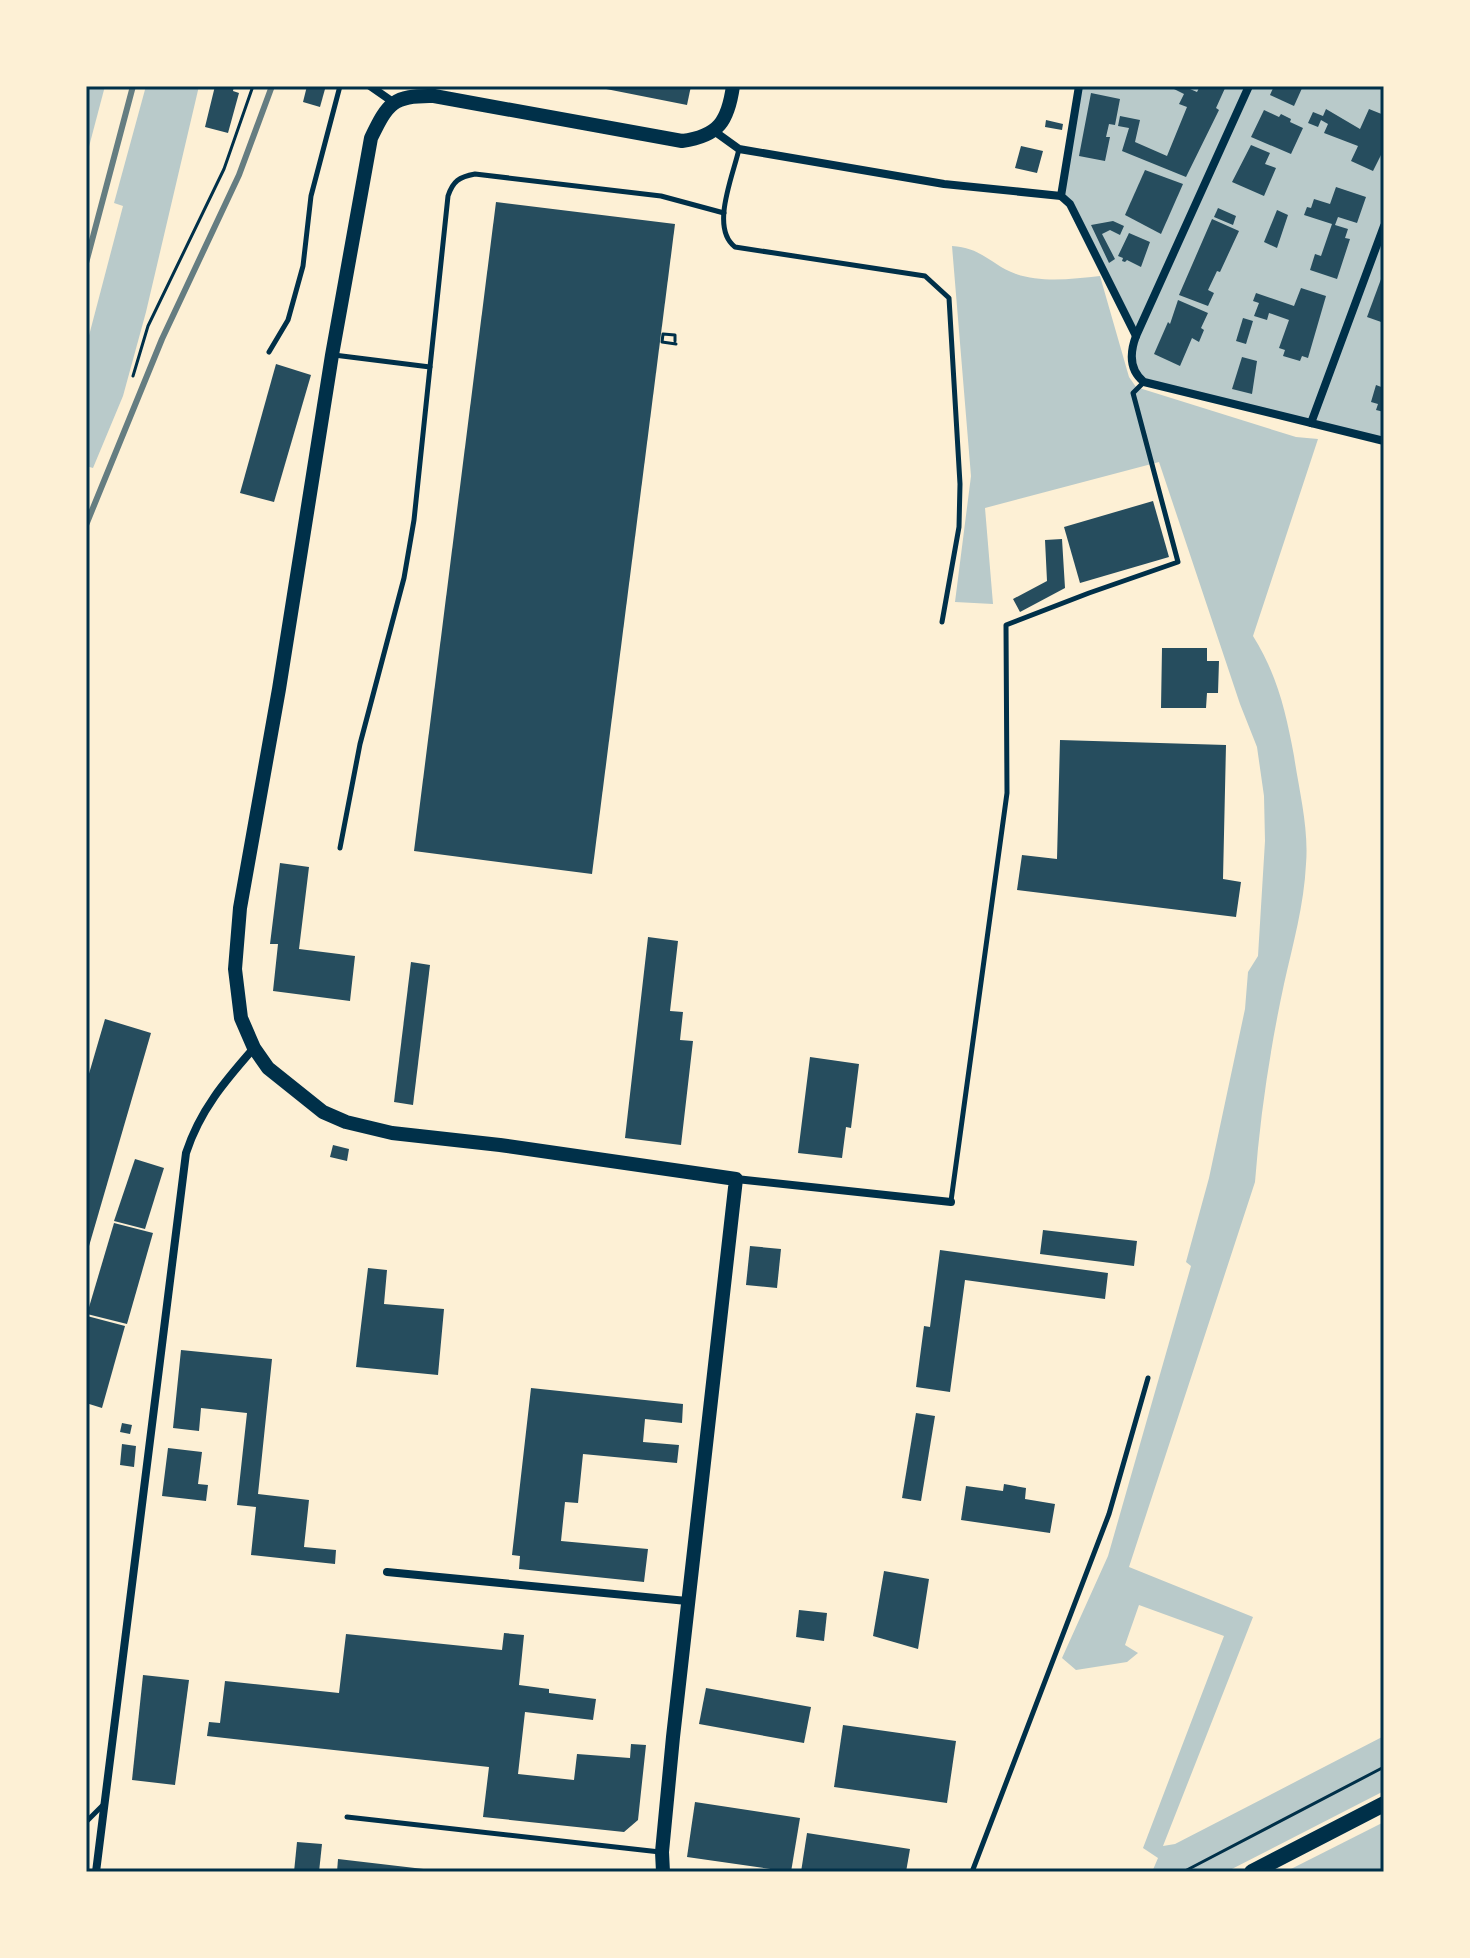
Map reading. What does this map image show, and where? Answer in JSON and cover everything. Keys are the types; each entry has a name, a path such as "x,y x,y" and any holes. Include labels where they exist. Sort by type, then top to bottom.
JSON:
{"main road":[{"path":"1252,1872 1384,1804"}],"street":[{"path":"370,86 393,102"},
{"path":"733,86 728,112 714,131 700,139 682,141 434,96 413,95 393,102 387,108 371,138 332,355 236,945 236,991 241,1018 254,1048 268,1068 323,1112 370,1129 736,1179 951,1202"},
{"path":"1061,196 1079,86"},
{"path":"1249,86 1136,336 1131,358 1138,378 1384,441"},
{"path":"714,131 739,149 944,184 1061,196 1070,204 1136,336"},
{"path":"1311,423 1384,226"},
{"path":"96,1872 186,1153 193,1132 215,1093 254,1048"},
{"path":"663,1872 662,1852 687,1601 736,1179"},
{"path":"387,1572 687,1601"}],"lane":[{"path":"269,352 288,320 303,266 311,196 340,86"},
{"path":"739,149 724,213 724,236 735,247 925,276 949,298 960,484 959,527 942,622"},
{"path":"340,848 360,744 404,578 414,520 448,196 452,185 461,177 475,174 661,196 724,213"},
{"path":"332,355 430,367"},
{"path":"951,1202 1007,793 1006,625 1178,562 1133,393 1144,382"},
{"path":"972,1872 1109,1514 1148,1378"},
{"path":"86,1822 105,1804"},
{"path":"347,1817 662,1852"}],"path":[{"path":"133,376 148,326 224,169 253,86"},
{"path":"660,340 675,341 675,335 663,334 662,342 676,344"},
{"path":"1183,1872 1384,1767"}],"shaded area":[{"path":"86,86 105,86 86,158"},
{"path":"146,86 199,86 123,396 93,468 86,466 86,347 123,206 114,203"},
{"path":"1079,86 1384,86 1384,441 1144,382 1134,370 1136,336 1061,196"},
{"path":"952,246 972,250 1026,277 1058,280 1100,276 1129,377 1136,387 1296,437 1318,439 1253,636 1274,679 1291,740 1307,851 1301,909 1266,1083 1255,1182 1129,1567 1253,1617 1163,1846 1175,1844 1384,1736 1384,1791 1226,1872 1152,1872 1158,1858 1143,1848 1224,1636 1139,1605 1125,1645 1138,1653 1127,1662 1076,1670 1062,1658 1108,1556 1191,1266 1186,1262 1209,1178 1245,1009 1248,972 1258,956 1265,841 1264,796 1257,747 1159,462 985,508 993,604 955,602 971,476"},
{"path":"1384,1822 1384,1872 1285,1872"}],"building":[{"path":"215,86 234,86 233,91 239,93 228,133 205,127"},
{"path":"307,86 325,89 320,107 303,102"},
{"path":"591,86 691,86 687,105"},
{"path":"1168,86 1183,86 1197,92 1200,86 1226,86 1216,108 1219,110 1186,177 1122,151 1129,128 1118,126 1120,116 1140,120 1135,142 1167,156 1187,107 1179,104 1184,94"},
{"path":"1274,86 1303,86 1294,106 1270,95"},
{"path":"1091,93 1120,99 1115,125 1109,124 1105,161 1079,156"},
{"path":"1326,109 1360,129 1369,109 1384,115 1384,149 1373,171 1351,161 1358,146 1324,133 1328,124 1321,120 1318,127 1308,123 1313,112 1323,116"},
{"path":"1264,110 1279,117 1281,114 1303,128 1291,154 1251,137"},
{"path":"1046,120 1063,124 1062,130 1045,127"},
{"path":"1251,145 1270,153 1265,164 1276,168 1264,196 1232,182"},
{"path":"1021,146 1043,151 1037,173 1015,168"},
{"path":"1145,170 1183,184 1161,234 1125,215"},
{"path":"1336,187 1366,197 1357,223 1338,217 1335,225 1348,229 1345,238 1350,239 1337,279 1310,270 1315,254 1321,256 1332,224 1304,215 1314,199 1330,204"},
{"path":"496,202 675,224 592,874 414,851"},
{"path":"1218,208 1236,216 1233,225 1214,217"},
{"path":"1277,210 1288,215 1277,248 1264,242"},
{"path":"1212,219 1239,231 1208,290 1214,293 1208,306 1179,295"},
{"path":"1113,221 1124,226 1120,235 1110,230 1102,234 1115,259 1109,263 1091,225"},
{"path":"1129,233 1150,242 1141,267 1127,260 1122,261 1123,258 1118,256"},
{"path":"1384,271 1384,323 1367,317"},
{"path":"1301,288 1326,296 1308,358 1302,356 1300,361 1283,356 1285,350 1279,348 1289,320 1269,313 1267,320 1254,316 1259,303 1253,301 1256,293 1294,306"},
{"path":"1178,300 1208,313 1199,342 1192,338 1180,366 1154,354 1168,322 1170,324"},
{"path":"1243,318 1253,321 1246,344 1236,341"},
{"path":"1242,357 1257,361 1252,394 1232,389"},
{"path":"276,364 311,375 274,502 240,493"},
{"path":"1376,385 1384,388 1384,412 1376,410 1378,404 1371,402"},
{"path":"1153,501 1169,557 1080,583 1064,527"},
{"path":"1062,539 1065,588 1020,612 1013,599 1047,581 1045,540"},
{"path":"1162,648 1207,648 1207,661 1219,661 1218,693 1207,693 1206,708 1161,708"},
{"path":"1060,740 1226,745 1223,879 1241,882 1236,917 1017,890 1022,855 1057,859"},
{"path":"280,863 309,867 299,949 355,956 350,1001 273,991 278,944 270,944"},
{"path":"648,937 678,941 670,1011 683,1012 680,1040 693,1041 681,1145 625,1138"},
{"path":"411,962 430,965 413,1105 394,1102"},
{"path":"105,1019 151,1033 87,1253 86,1084"},
{"path":"810,1057 859,1064 851,1128 846,1127 842,1158 798,1153"},
{"path":"333,1145 349,1149 347,1161 330,1157"},
{"path":"135,1159 164,1168 145,1229 114,1221"},
{"path":"114,1223 153,1233 127,1324 87,1314"},
{"path":"1043,1230 1137,1241 1134,1266 1040,1254"},
{"path":"750,1246 781,1249 777,1288 746,1285"},
{"path":"940,1250 1108,1273 1105,1299 965,1280 950,1392 916,1387 924,1326 930,1327"},
{"path":"368,1268 387,1270 384,1304 444,1309 438,1375 356,1367"},
{"path":"87,1316 125,1326 102,1408 86,1403"},
{"path":"181,1350 272,1359 258,1494 309,1500 304,1547 336,1550 335,1564 251,1555 256,1507 237,1505 247,1413 201,1408 199,1431 173,1428"},
{"path":"531,1388 683,1404 682,1423 645,1419 643,1442 679,1445 677,1463 583,1454 578,1503 565,1502 561,1541 648,1549 644,1582 519,1569 520,1556 512,1555"},
{"path":"916,1413 935,1416 921,1501 902,1498"},
{"path":"122,1423 132,1425 130,1434 120,1432"},
{"path":"122,1444 136,1446 134,1467 120,1465"},
{"path":"168,1448 202,1452 198,1484 208,1485 206,1501 162,1496"},
{"path":"1004,1484 1026,1488 1025,1499 1055,1504 1050,1533 961,1520 966,1486 1003,1491"},
{"path":"884,1571 929,1579 918,1649 873,1636"},
{"path":"799,1610 827,1613 824,1641 796,1637"},
{"path":"504,1633 524,1635 519,1685 549,1689 549,1693 596,1699 593,1720 525,1712 518,1774 574,1780 577,1754 630,1758 631,1744 646,1745 638,1820 624,1832 483,1817 489,1767 207,1736 209,1722 220,1723 225,1681 339,1693 346,1634 502,1650"},
{"path":"143,1675 189,1680 175,1785 132,1780"},
{"path":"706,1688 811,1707 804,1743 699,1724"},
{"path":"843,1725 956,1741 947,1803 834,1787"},
{"path":"695,1802 800,1818 791,1872 687,1857"},
{"path":"807,1833 910,1849 906,1872 801,1872"},
{"path":"297,1842 322,1844 319,1872 294,1872"},
{"path":"338,1859 432,1870 432,1872 337,1872"}],"railway":[{"path":"86,263 133,86"},
{"path":"86,525 162,339 239,175 272,86"}]}
